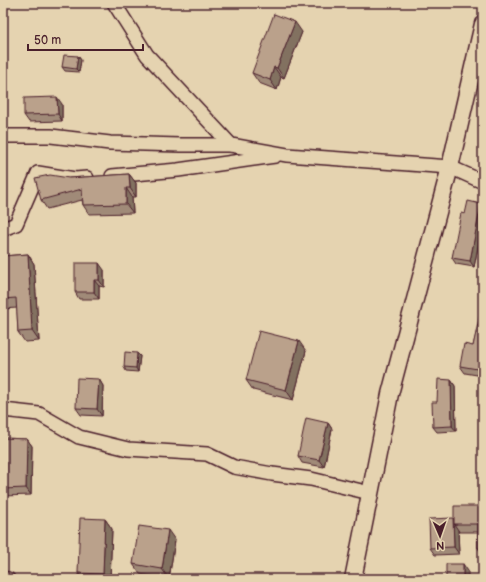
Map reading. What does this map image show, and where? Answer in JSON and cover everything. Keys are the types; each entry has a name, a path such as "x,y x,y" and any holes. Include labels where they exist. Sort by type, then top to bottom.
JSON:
{"street":[{"path":"114,3 147,55 231,145"},
{"path":"354,579 390,394 450,168 483,24"},
{"path":"3,136 51,136 110,143 231,145 287,154 450,168 483,182"},
{"path":"3,229 16,224 38,173 75,178 134,175 287,154"},
{"path":"3,410 39,414 78,437 128,449 206,454 234,467 311,479 370,493"},
{"path":"3,578 8,579"}],"building":[{"path":"274,14 295,22 277,68 274,67 270,80 252,73"},
{"path":"64,55 78,56 76,69 62,67"},
{"path":"57,97 58,114 24,115 24,98"},
{"path":"129,174 130,188 126,188 126,204 83,205 82,189 41,200 35,178 50,175 69,178"},
{"path":"468,201 481,204 470,261 452,258 461,213 465,214"},
{"path":"28,254 32,331 18,332 16,298 3,299 3,256"},
{"path":"75,263 99,263 99,280 94,280 94,292 75,292"},
{"path":"482,305 483,370 460,366 464,344 473,346"},
{"path":"259,331 299,341 286,390 246,380"},
{"path":"125,352 137,353 136,368 124,367"},
{"path":"77,378 99,379 97,409 76,408"},
{"path":"438,379 451,380 452,426 433,427 432,402 437,402"},
{"path":"306,418 328,423 319,460 298,456"},
{"path":"3,438 27,439 26,488 3,489"},
{"path":"479,504 483,504 483,548 478,548 478,524 454,524 454,506 479,506"},
{"path":"80,518 105,519 103,574 78,573"},
{"path":"453,518 454,547 430,548 429,519"},
{"path":"139,526 168,530 162,569 133,564"},
{"path":"446,564 463,564 463,579 446,579"}]}
